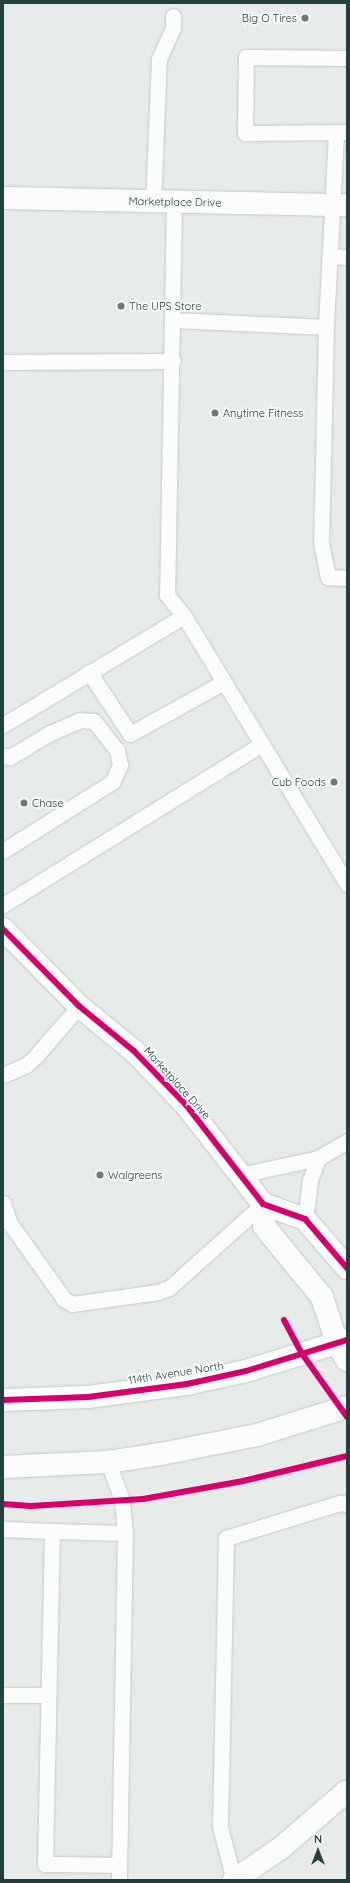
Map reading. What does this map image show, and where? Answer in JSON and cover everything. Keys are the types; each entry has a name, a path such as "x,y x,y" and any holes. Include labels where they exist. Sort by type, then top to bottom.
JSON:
{"street":[{"name":"Marketplace Drive","path":"3,198 340,205"},
{"name":"Marketplace Drive","path":"3,929 79,1006 104,1024 139,1056 186,1105 264,1204"},
{"path":"344,1348 322,1296 264,1226 264,1204 305,1219 347,1268"},
{"name":"114th Avenue North","path":"3,1400 88,1397 187,1384 344,1348"},
{"path":"3,1467 108,1462 257,1434 347,1407"},
{"path":"234,1880 281,1848 347,1791"}],"lane":[{"path":"153,202 159,60 173,28 173,16"},
{"path":"347,58 246,57 245,133 342,133 340,205 331,256 326,327 321,542 328,577 347,578"},
{"path":"174,202 174,320 167,595 184,616 347,884"},
{"path":"331,256 347,257"},
{"path":"174,320 326,327"},
{"path":"3,362 173,361"},
{"path":"3,725 184,616"},
{"path":"89,672 130,734 224,682"},
{"path":"3,756 10,757 50,733 80,720 94,722 118,750 120,765 112,782 3,851"},
{"path":"3,905 262,744"},
{"path":"3,1075 26,1065 35,1057 79,1006"},
{"path":"240,1174 318,1158 345,1146"},
{"path":"305,1219 310,1180 318,1158"},
{"path":"3,1203 9,1222 64,1299 72,1304 158,1292 169,1288 264,1204"},
{"path":"52,1531 45,1864 119,1873 125,1534 122,1500 108,1462"},
{"path":"234,1880 220,1827 226,1538 340,1503 347,1504"},
{"path":"3,1529 125,1534"},
{"path":"3,1695 48,1695"}],"cycle path":[{"path":"3,929 79,1006 134,1051 186,1105 263,1204 305,1219 347,1268"},
{"path":"284,1320 303,1355 347,1417"},
{"path":"3,1400 88,1397 187,1384 246,1371 347,1340"},
{"path":"3,1504 31,1506 143,1499 243,1481 347,1456"}],"place":[{"name":"Big O Tires","path":"305,18"},
{"name":"The UPS Store","path":"121,306"},
{"name":"Anytime Fitness","path":"215,413"},
{"name":"Cub Foods","path":"334,782"},
{"name":"Chase","path":"24,803"},
{"name":"Walgreens","path":"100,1175"}]}
